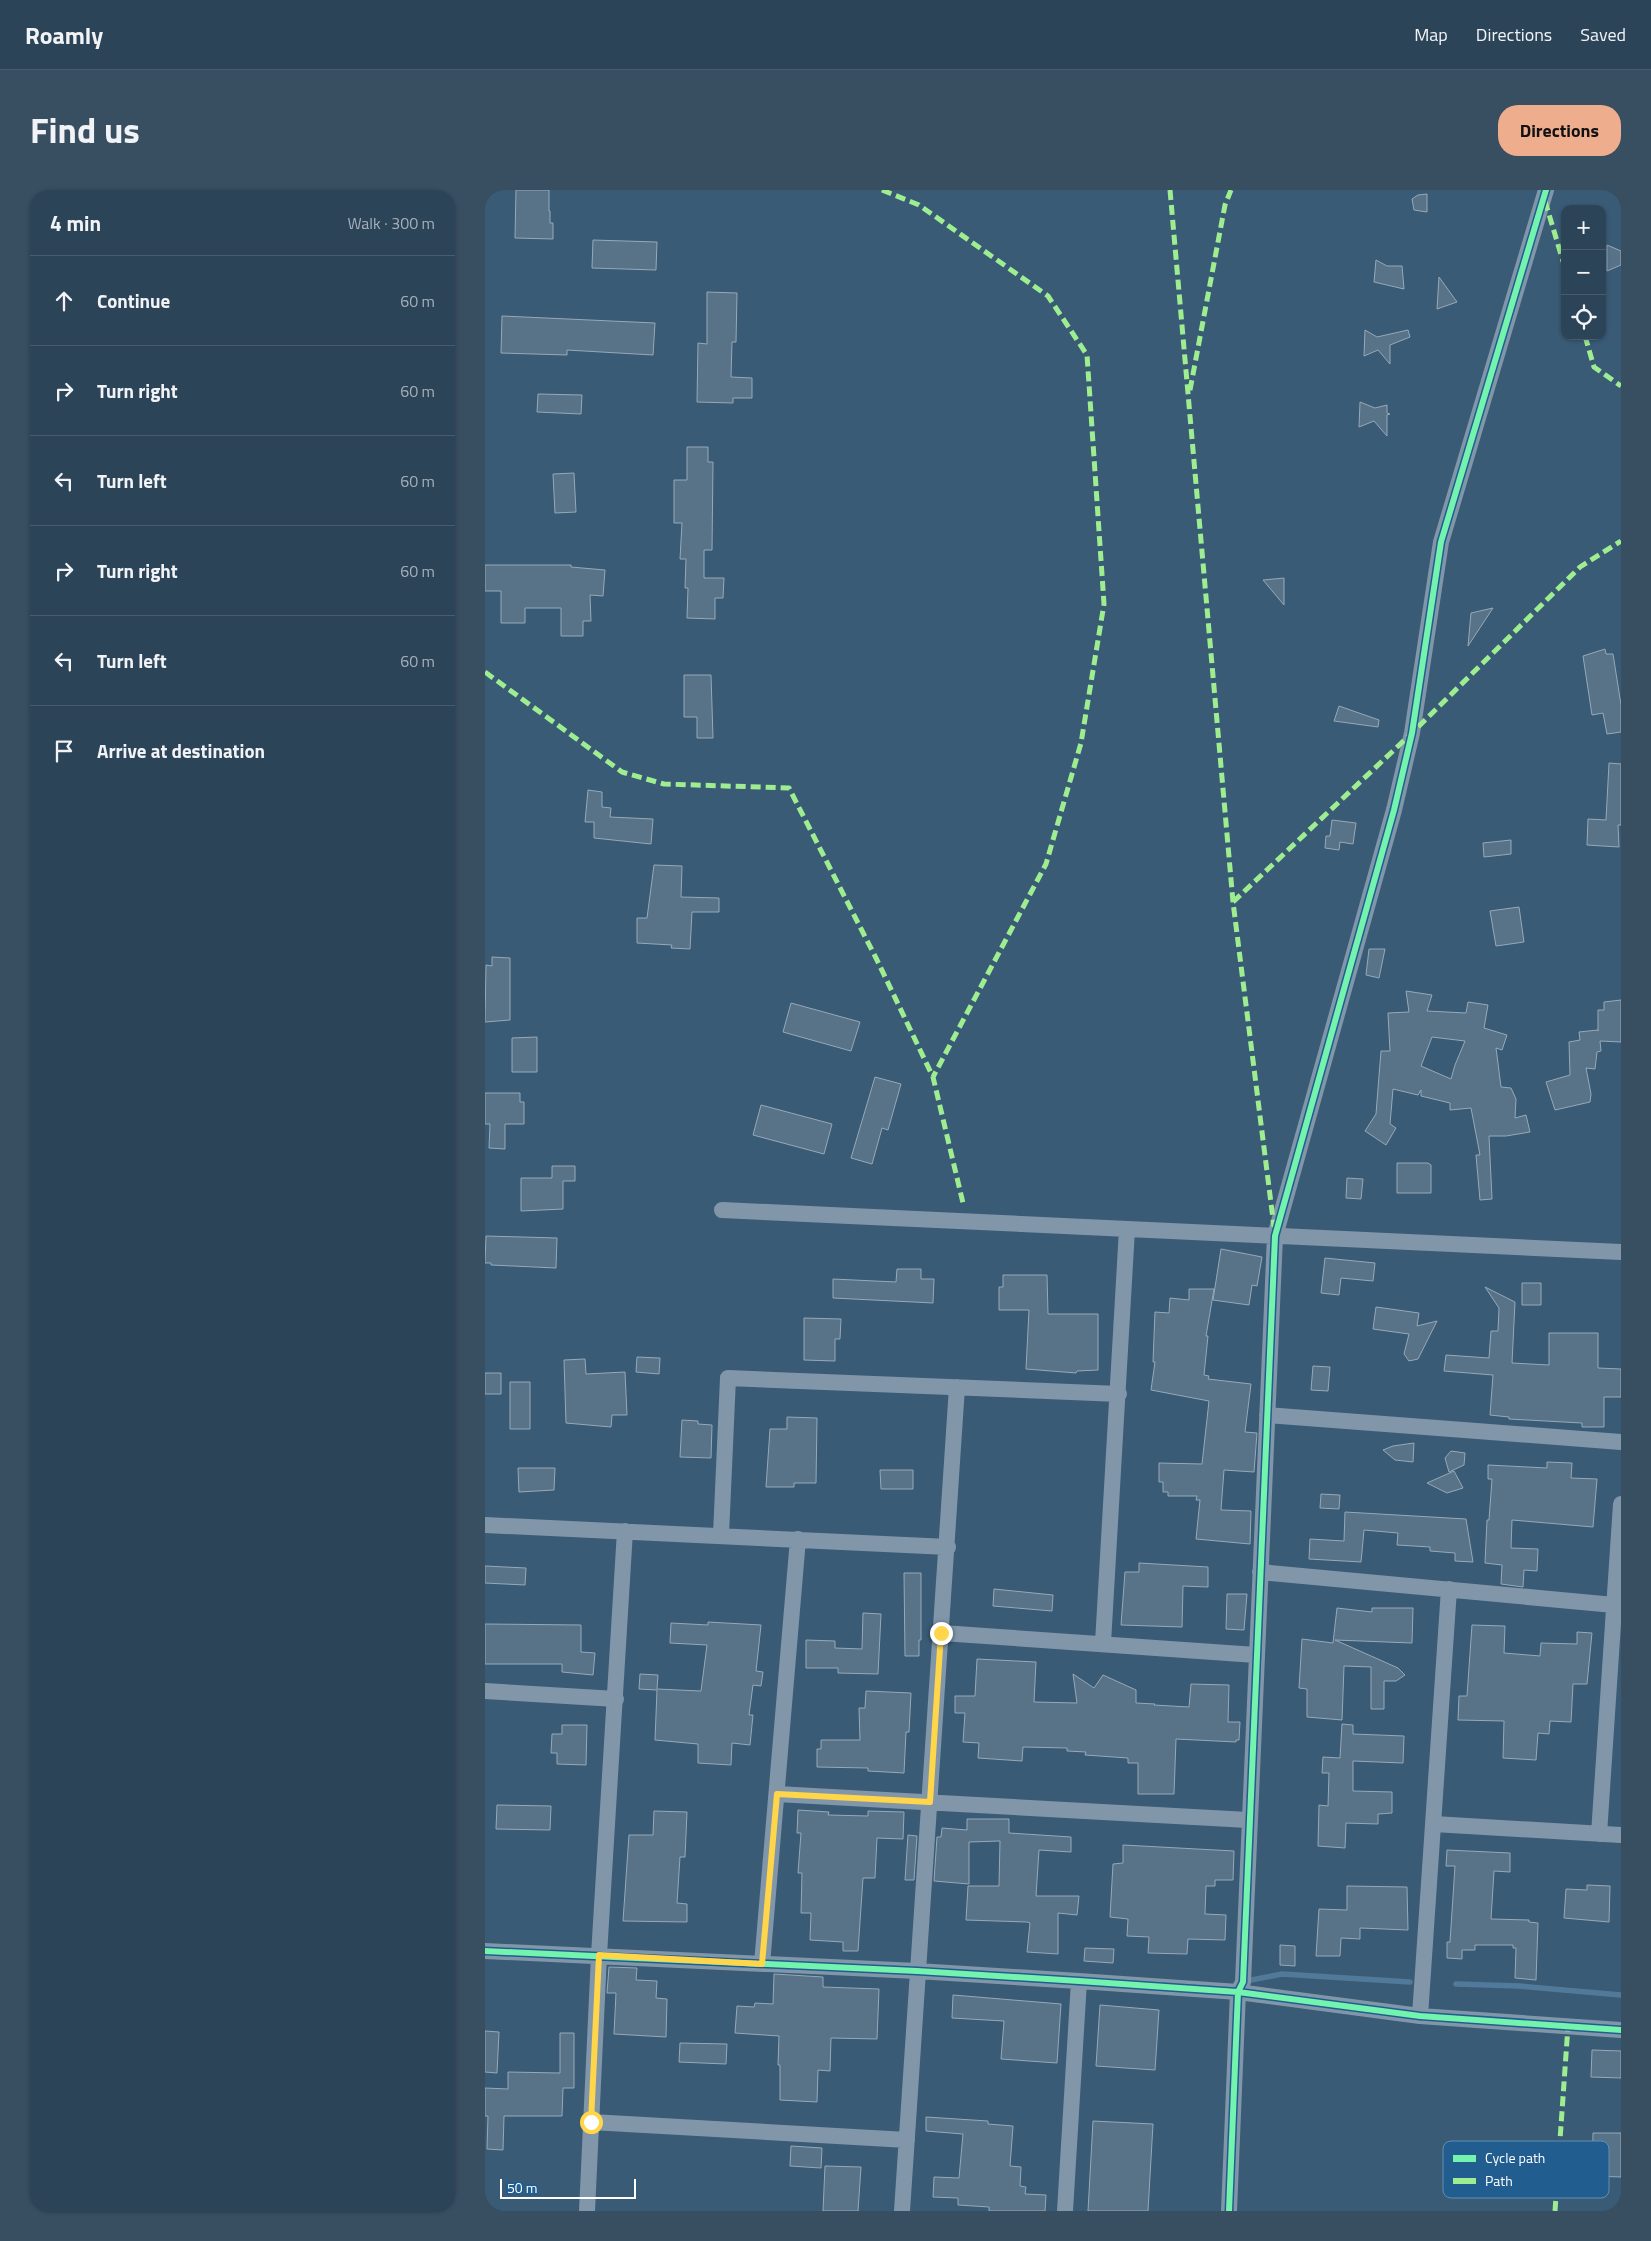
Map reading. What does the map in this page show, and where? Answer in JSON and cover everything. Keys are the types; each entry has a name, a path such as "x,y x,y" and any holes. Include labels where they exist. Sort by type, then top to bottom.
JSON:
{"street":[{"path":"1229,2211 1238,1992 1243,1982 1248,1820 1275,1236 1394,810 1412,733 1441,542 1546,190"},
{"path":"722,1210 1621,1252"},
{"path":"1103,1643 1119,1394 1127,1229"},
{"path":"721,1535 728,1378 1119,1394"},
{"path":"903,2211 917,1971 948,1547 957,1387"},
{"path":"1267,1415 1621,1442"},
{"path":"1599,1834 1615,1683 1615,1605 1621,1504"},
{"path":"485,1525 948,1547"},
{"path":"587,2211 599,1955 625,1531"},
{"path":"762,1964 798,1539"},
{"path":"1260,1572 1615,1605"},
{"path":"1421,2016 1449,1589"},
{"path":"941,1633 1256,1655"},
{"path":"485,1691 615,1699"},
{"path":"777,1794 1248,1820"},
{"path":"1434,1824 1621,1836"},
{"path":"485,1951 917,1971 1238,1992 1421,2016 1621,2030"},
{"path":"1065,2211 1079,1981"},
{"path":"591,2122 907,2140"}],"building":[{"path":"516,190 549,190 549,211 550,223 553,223 553,239 515,238"},
{"path":"1427,194 1427,212 1414,210 1412,199 1418,195"},
{"path":"593,240 657,242 656,270 592,268"},
{"path":"1607,245 1621,251 1621,265 1607,271"},
{"path":"1376,260 1387,266 1402,266 1404,289 1374,282"},
{"path":"1439,277 1457,302 1437,309"},
{"path":"707,292 737,293 736,342 732,342 731,377 752,378 752,398 733,398 733,403 697,402 698,343 707,344"},
{"path":"502,316 655,323 653,355 567,350 567,355 501,353"},
{"path":"1365,330 1377,337 1408,330 1410,337 1390,345 1390,364 1378,350 1364,356"},
{"path":"538,394 582,395 581,414 537,412"},
{"path":"1360,402 1375,408 1387,405 1387,413 1390,414 1387,415 1387,436 1374,421 1359,427"},
{"path":"687,447 708,447 708,462 713,462 712,550 704,550 704,578 724,578 723,598 715,598 715,619 687,618 688,588 685,588 686,559 680,559 682,523 674,523 674,480 687,480"},
{"path":"574,473 576,512 555,513 553,474"},
{"path":"485,565 571,565 571,567 605,570 603,596 590,595 591,621 583,621 583,636 561,636 561,608 525,608 525,623 501,623 501,591 485,591"},
{"path":"1284,578 1284,605 1263,580"},
{"path":"1493,608 1468,646 1471,613"},
{"path":"1605,649 1606,654 1613,654 1621,705 1621,732 1607,734 1603,713 1592,715 1583,656"},
{"path":"684,675 711,675 713,738 697,738 697,717 684,717"},
{"path":"1339,706 1379,720 1378,727 1334,721"},
{"path":"1609,763 1621,764 1621,825 1618,825 1619,847 1587,845 1588,819 1606,820"},
{"path":"588,790 602,792 602,807 611,808 610,817 653,819 651,844 594,838 594,822 585,822"},
{"path":"1332,820 1356,823 1353,844 1340,842 1339,850 1325,848 1326,836 1330,836"},
{"path":"1511,840 1511,854 1484,857 1483,843"},
{"path":"654,865 682,866 681,897 719,898 719,912 692,912 690,949 671,948 672,945 637,943 637,918 647,918"},
{"path":"1519,907 1524,942 1496,946 1490,911"},
{"path":"1369,949 1385,949 1379,978 1366,975"},
{"path":"492,957 510,958 510,1020 485,1022 486,965 492,966"},
{"path":"1406,991 1432,995 1427,1011 1466,1013 1468,1002 1488,1005 1484,1028 1507,1035 1502,1050 1496,1048 1501,1087 1511,1088 1516,1099 1515,1118 1526,1115 1530,1132 1506,1136 1489,1136 1492,1199 1480,1200 1476,1155 1480,1155 1471,1108 1450,1110 1450,1103 1421,1096 1421,1090 1418,1095 1393,1089 1390,1124 1396,1128 1386,1145 1365,1131 1376,1114 1381,1051 1390,1051 1388,1013 1409,1012","holes":["1432,1037 1465,1041 1451,1079 1421,1066"]},
{"path":"1621,1000 1621,1042 1600,1041 1601,1051 1597,1052 1595,1069 1586,1068 1591,1094 1590,1102 1555,1110 1546,1082 1570,1075 1569,1042 1580,1040 1579,1032 1598,1030 1598,1010 1604,1010 1604,1002"},
{"path":"791,1003 860,1022 851,1051 783,1032"},
{"path":"537,1037 537,1072 512,1072 512,1038"},
{"path":"875,1077 901,1084 888,1130 882,1128 872,1164 851,1158"},
{"path":"485,1093 520,1093 520,1102 524,1102 524,1124 505,1124 505,1149 489,1148 490,1124 485,1124"},
{"path":"761,1105 832,1124 824,1154 753,1135"},
{"path":"1397,1163 1428,1163 1431,1165 1431,1193 1397,1193"},
{"path":"552,1166 575,1166 575,1181 563,1181 563,1209 521,1211 521,1178 552,1178"},
{"path":"1347,1178 1363,1179 1361,1199 1346,1198"},
{"path":"486,1236 557,1238 556,1268 491,1265 491,1263 485,1263"},
{"path":"1221,1249 1262,1257 1257,1286 1252,1285 1249,1305 1213,1300"},
{"path":"1325,1258 1375,1263 1373,1281 1341,1278 1339,1295 1321,1293"},
{"path":"897,1269 921,1269 921,1279 934,1279 933,1303 833,1298 833,1279 896,1282"},
{"path":"1003,1275 1047,1275 1048,1314 1098,1314 1098,1370 1077,1371 1076,1373 1026,1369 1029,1310 999,1310 999,1287 1003,1287"},
{"path":"1522,1283 1541,1283 1541,1305 1522,1305"},
{"path":"1485,1287 1515,1302 1512,1363 1549,1365 1549,1333 1598,1333 1598,1368 1621,1369 1621,1397 1604,1397 1604,1427 1582,1427 1582,1423 1509,1419 1509,1417 1490,1415 1493,1375 1444,1371 1446,1355 1489,1358 1491,1331 1498,1331 1499,1308"},
{"path":"1189,1289 1214,1289 1206,1336 1208,1336 1204,1375 1209,1376 1208,1379 1251,1384 1245,1432 1257,1433 1254,1472 1224,1470 1221,1510 1251,1511 1250,1544 1196,1539 1200,1500 1196,1500 1197,1496 1168,1496 1168,1492 1163,1492 1163,1482 1159,1482 1159,1463 1202,1464 1209,1401 1151,1390 1155,1362 1153,1362 1155,1312 1169,1313 1170,1298 1189,1300"},
{"path":"1376,1307 1419,1313 1417,1326 1437,1321 1418,1359 1409,1361 1404,1354 1409,1334 1373,1329"},
{"path":"804,1318 841,1319 840,1339 835,1339 835,1361 804,1360"},
{"path":"637,1357 660,1358 659,1374 636,1372"},
{"path":"585,1359 586,1374 625,1372 627,1415 612,1415 611,1427 566,1423 564,1360"},
{"path":"1313,1366 1330,1367 1328,1391 1311,1390"},
{"path":"485,1373 501,1373 501,1394 485,1394"},
{"path":"510,1382 530,1382 530,1429 510,1429"},
{"path":"787,1417 817,1418 816,1483 794,1483 794,1487 766,1487 770,1429 787,1429"},
{"path":"682,1420 698,1421 698,1424 712,1425 711,1458 680,1457"},
{"path":"1414,1443 1413,1462 1395,1460 1383,1450 1393,1446"},
{"path":"1451,1451 1465,1453 1464,1465 1449,1472 1445,1458"},
{"path":"1547,1462 1572,1463 1571,1478 1597,1479 1593,1527 1512,1520 1511,1548 1538,1549 1537,1571 1524,1570 1523,1587 1501,1584 1502,1565 1485,1563 1487,1520 1489,1520 1492,1479 1488,1479 1488,1465 1547,1468"},
{"path":"518,1468 555,1468 554,1490 519,1492"},
{"path":"880,1470 913,1470 913,1489 881,1489"},
{"path":"1454,1471 1463,1488 1447,1493 1427,1483"},
{"path":"1321,1494 1340,1495 1339,1509 1320,1508"},
{"path":"1345,1512 1466,1519 1473,1562 1455,1561 1455,1553 1430,1551 1430,1547 1397,1545 1398,1533 1364,1530 1361,1562 1309,1559 1310,1539 1344,1541"},
{"path":"1139,1563 1208,1567 1208,1587 1183,1586 1182,1627 1121,1625 1125,1572 1139,1572"},
{"path":"485,1566 526,1568 525,1585 485,1583"},
{"path":"904,1573 921,1573 921,1640 919,1640 919,1656 905,1656"},
{"path":"994,1589 1053,1595 1052,1611 993,1606"},
{"path":"1227,1594 1247,1594 1244,1630 1226,1629"},
{"path":"1337,1608 1372,1612 1372,1608 1413,1608 1412,1643 1335,1640 1398,1668 1405,1675 1396,1681 1384,1681 1384,1709 1371,1709 1371,1667 1344,1666 1342,1720 1307,1717 1307,1689 1299,1688 1302,1639 1333,1643"},
{"path":"863,1613 881,1614 878,1674 838,1673 838,1668 806,1668 806,1640 835,1641 835,1648 862,1649"},
{"path":"708,1622 761,1625 756,1671 763,1672 761,1686 753,1685 749,1715 753,1715 750,1745 732,1743 731,1765 698,1763 698,1744 655,1740 657,1690 639,1689 640,1674 658,1675 657,1689 701,1691 707,1645 670,1643 671,1623 708,1625"},
{"path":"485,1624 581,1625 581,1652 595,1653 593,1675 562,1672 562,1664 485,1664"},
{"path":"1472,1625 1505,1626 1504,1653 1540,1656 1541,1643 1577,1644 1577,1632 1592,1633 1587,1684 1573,1684 1571,1722 1550,1721 1549,1734 1538,1733 1536,1760 1503,1758 1504,1721 1458,1720 1459,1696 1467,1696"},
{"path":"977,1659 1036,1662 1034,1702 1077,1703 1073,1674 1094,1688 1103,1675 1136,1690 1136,1703 1154,1705 1189,1707 1191,1684 1229,1685 1228,1722 1240,1722 1239,1740 1236,1740 1236,1742 1176,1739 1174,1794 1138,1794 1138,1763 1128,1763 1128,1758 1085,1755 1086,1752 1067,1751 1067,1748 1023,1747 1022,1761 978,1758 979,1743 963,1742 965,1713 955,1713 955,1696 975,1696"},
{"path":"866,1691 911,1693 909,1732 906,1732 904,1773 868,1771 868,1768 817,1767 817,1749 821,1749 821,1740 860,1740 859,1708 865,1708"},
{"path":"1342,1724 1353,1725 1353,1734 1404,1736 1403,1763 1353,1761 1353,1791 1392,1792 1392,1813 1378,1814 1378,1824 1346,1823 1345,1848 1318,1846 1319,1805 1328,1806 1329,1773 1322,1773 1323,1757 1340,1758"},
{"path":"562,1725 587,1725 586,1765 557,1764 557,1753 551,1753 552,1734 562,1734"},
{"path":"497,1805 551,1806 550,1830 496,1829"},
{"path":"798,1810 829,1812 828,1815 868,1816 868,1811 904,1812 903,1839 877,1838 875,1878 863,1878 858,1951 843,1951 843,1942 810,1940 811,1913 801,1913 802,1873 798,1873 801,1833 797,1833"},
{"path":"654,1811 687,1812 685,1857 680,1857 677,1903 687,1904 687,1922 623,1921 629,1835 653,1835"},
{"path":"967,1819 1009,1819 1009,1833 1071,1837 1071,1852 1039,1850 1036,1896 1079,1896 1077,1915 1058,1913 1058,1954 1027,1952 1030,1923 966,1920 968,1886 999,1886 1000,1841 969,1842 969,1884 934,1881 937,1837 941,1837 942,1828 967,1830"},
{"path":"908,1835 917,1836 914,1880 905,1880"},
{"path":"1123,1845 1234,1851 1233,1880 1215,1880 1215,1886 1206,1886 1205,1914 1226,1915 1225,1940 1188,1939 1187,1954 1148,1953 1149,1937 1127,1936 1128,1919 1110,1917 1113,1864 1123,1863"},
{"path":"1447,1850 1510,1853 1510,1872 1494,1871 1491,1919 1529,1920 1529,1922 1538,1923 1536,1980 1515,1978 1516,1948 1513,1948 1513,1945 1475,1945 1475,1950 1462,1950 1462,1959 1447,1958 1447,1942 1450,1942 1455,1866 1446,1866"},
{"path":"1587,1885 1610,1886 1609,1922 1564,1918 1566,1889 1587,1890"},
{"path":"1347,1886 1407,1887 1408,1930 1360,1928 1360,1939 1341,1938 1340,1956 1316,1956 1319,1909 1347,1910"},
{"path":"1280,1945 1295,1946 1295,1966 1280,1965"},
{"path":"1085,1948 1114,1949 1113,1963 1084,1961"},
{"path":"609,1967 637,1968 636,1980 657,1981 656,1998 667,1999 666,2037 614,2034 616,1993 607,1993"},
{"path":"774,1974 823,1977 823,1987 879,1989 877,2039 831,2038 830,2071 818,2070 817,2102 780,2100 779,2036 735,2033 737,2006 754,2007 755,2003 773,2004"},
{"path":"953,1995 1061,2004 1057,2063 1001,2059 1004,2021 952,2018"},
{"path":"1100,2005 1159,2010 1155,2070 1096,2066"},
{"path":"485,2031 499,2032 497,2073 485,2072"},
{"path":"560,2033 574,2033 574,2088 563,2088 562,2116 504,2116 503,2150 487,2149 488,2116 485,2116 485,2088 508,2089 508,2072 560,2073"},
{"path":"680,2043 727,2044 726,2064 679,2062"},
{"path":"1592,2050 1621,2051 1621,2078 1591,2077"},
{"path":"926,2117 988,2121 988,2124 1013,2126 1010,2166 1021,2167 1020,2186 1026,2187 1025,2194 1046,2195 1045,2211 989,2211 989,2207 958,2205 958,2198 933,2197 934,2177 959,2178 963,2134 926,2131"},
{"path":"1093,2121 1153,2124 1148,2211 1088,2211"},
{"path":"1593,2133 1621,2133 1621,2177 1609,2177 1609,2141 1593,2141"},
{"path":"791,2146 822,2148 821,2168 790,2166"},
{"path":"825,2166 861,2167 858,2211 823,2211"}],"waterway":[{"path":"1246,1981 1282,1974 1410,1982"},
{"path":"1456,1984 1519,1986 1621,1995"}],"marked path":[{"path":"882,190 919,205 1048,296 1087,355 1104,604 1081,743 1046,864 933,1077"},
{"path":"1170,190 1233,902 1274,1227"},
{"path":"1190,390 1225,205 1231,190"},
{"path":"1545,201 1561,255"},
{"path":"1586,340 1594,367 1621,386"},
{"path":"1233,902 1412,733 1580,567 1621,541"},
{"path":"485,672 622,772 664,784 789,788 877,960 933,1077 963,1203"},
{"path":"1560,2141 1568,2026"},
{"path":"1555,2211 1556,2198"}],"cycle path":[{"path":"1229,2211 1238,1992 1243,1982 1275,1236 1394,810 1412,733 1441,542 1546,190"},
{"path":"485,1951 917,1971 1238,1992 1420,2016 1621,2030"}],"route":[{"path":"591,2122 599,1955 762,1964 777,1794 930,1802 941,1633"}]}
